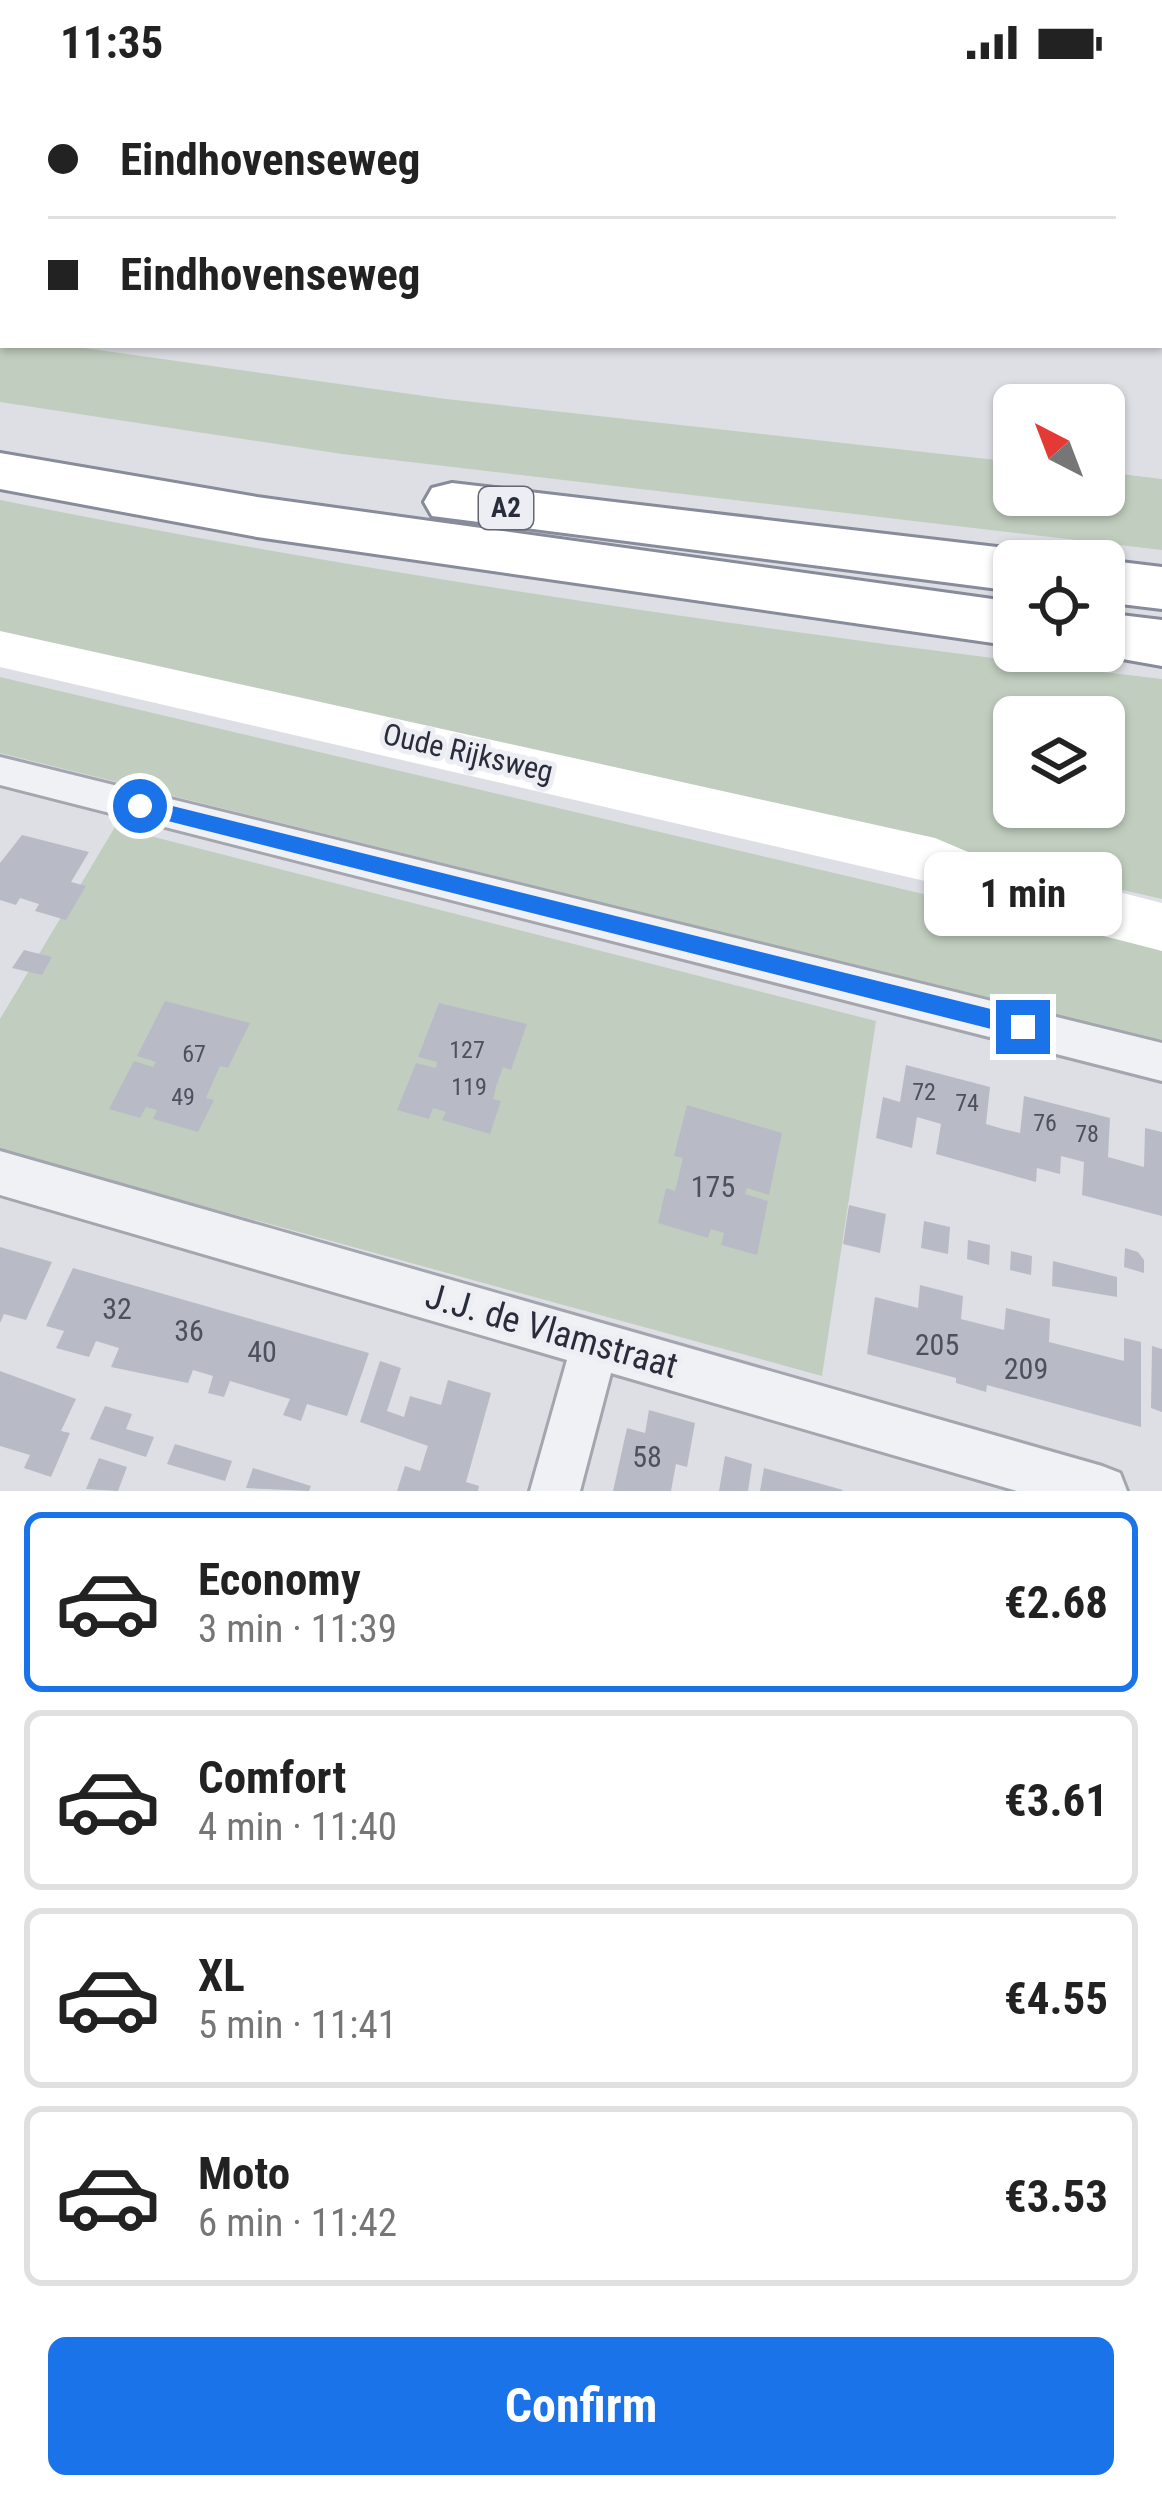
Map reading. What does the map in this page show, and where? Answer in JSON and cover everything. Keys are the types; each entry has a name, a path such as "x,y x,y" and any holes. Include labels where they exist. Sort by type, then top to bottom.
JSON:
{"highway":[{"name":"A2","path":"0,431 283,482 993,567"},
{"name":"A2","path":"0,471 280,521 993,621"},
{"path":"1125,584 1162,588"},
{"path":"1125,638 1162,643"}],"main road":[{"name":"Oude Rijksweg","path":"0,649 935,861 974,861 1162,904"},
{"name":"Oude Rijksweg","path":"935,861 970,878 1162,927"}],"street":[{"path":"0,771 1162,1062"},
{"name":"J.J. de Vlamstraat","path":"0,1173 1102,1491"},
{"path":"555,1491 596,1342"}],"green space":[{"path":"0,348 84,348 446,399 993,460 993,516 1125,516 1125,475 1162,479 1162,550 1125,546 1125,540 1077,540 342,454 0,402"},
{"path":"0,500 289,554 580,601 993,658 993,672 1107,672 1162,679 1162,899 0,633"},
{"path":"0,677 1162,950 1162,1042 0,753"},
{"path":"115,827 876,1021 822,1376 0,1150 0,1019"}],"building":[{"path":"22,835 89,852 71,882 86,886 66,920 35,911 39,904 20,898 16,905 0,900 0,863"},
{"path":"24,950 52,957 42,975 12,968"},
{"path":"165,1001 250,1023 228,1068 220,1066 206,1098 214,1100 198,1132 153,1119 157,1110 146,1107 140,1118 109,1109 134,1061 153,1067 156,1062 137,1056"},
{"path":"439,1003 527,1024 511,1070 503,1067 496,1087 493,1099 501,1101 490,1134 442,1120 446,1112 433,1108 429,1119 397,1110 416,1063 436,1068 437,1062 418,1057"},
{"path":"906,1065 990,1087 986,1124 1003,1129 1020,1133 1024,1096 1110,1118 1108,1157 1144,1167 1145,1128 1162,1132 1162,1216 1082,1195 1084,1162 1061,1156 1060,1174 1037,1168 1036,1182 936,1154 941,1124 917,1117 912,1148 876,1138 883,1097 900,1102"},
{"path":"687,1105 782,1133 769,1195 747,1188 745,1194 768,1201 757,1255 721,1245 724,1233 711,1229 708,1238 658,1223 666,1188 675,1191 683,1158 674,1156"},
{"path":"849,1205 886,1214 880,1253 843,1244"},
{"path":"924,1221 950,1227 948,1254 921,1248"},
{"path":"968,1240 990,1245 989,1265 967,1259"},
{"path":"0,1247 52,1262 26,1320 4,1314 0,1323"},
{"path":"1125,1248 1138,1252 1144,1273 1124,1267"},
{"path":"1011,1251 1032,1256 1031,1275 1010,1270"},
{"path":"1053,1261 1117,1277 1117,1297 1052,1286"},
{"path":"73,1268 369,1353 347,1416 307,1404 301,1421 283,1415 290,1399 230,1381 224,1397 208,1393 213,1376 193,1370 188,1383 111,1367 119,1348 96,1341 89,1357 56,1348 64,1331 46,1326"},
{"path":"920,1285 963,1296 961,1319 1004,1330 1006,1308 1050,1319 1049,1342 1124,1361 1124,1338 1141,1342 1141,1427 987,1385 986,1392 956,1383 956,1378 867,1354 875,1297 918,1308"},
{"path":"1152,1346 1162,1349 1162,1412 1151,1408"},
{"path":"380,1361 401,1368 387,1411 404,1417 410,1396 441,1405 448,1380 491,1393 466,1482 479,1486 478,1491 397,1491 405,1466 420,1471 428,1446 360,1422"},
{"path":"0,1371 76,1399 61,1431 70,1433 51,1477 24,1468 30,1455 0,1446"},
{"path":"105,1406 132,1414 126,1429 154,1437 146,1457 90,1439"},
{"path":"649,1410 695,1423 687,1467 676,1464 671,1491 613,1491 627,1428 645,1433"},
{"path":"175,1444 232,1461 225,1481 167,1464"},
{"path":"725,1456 752,1464 748,1491 719,1491"},
{"path":"99,1458 127,1467 118,1491 86,1489"},
{"path":"253,1468 311,1486 309,1491 246,1488"},
{"path":"764,1468 843,1490 760,1491"}],"route":[{"path":"140,806 1023,1027"}]}
